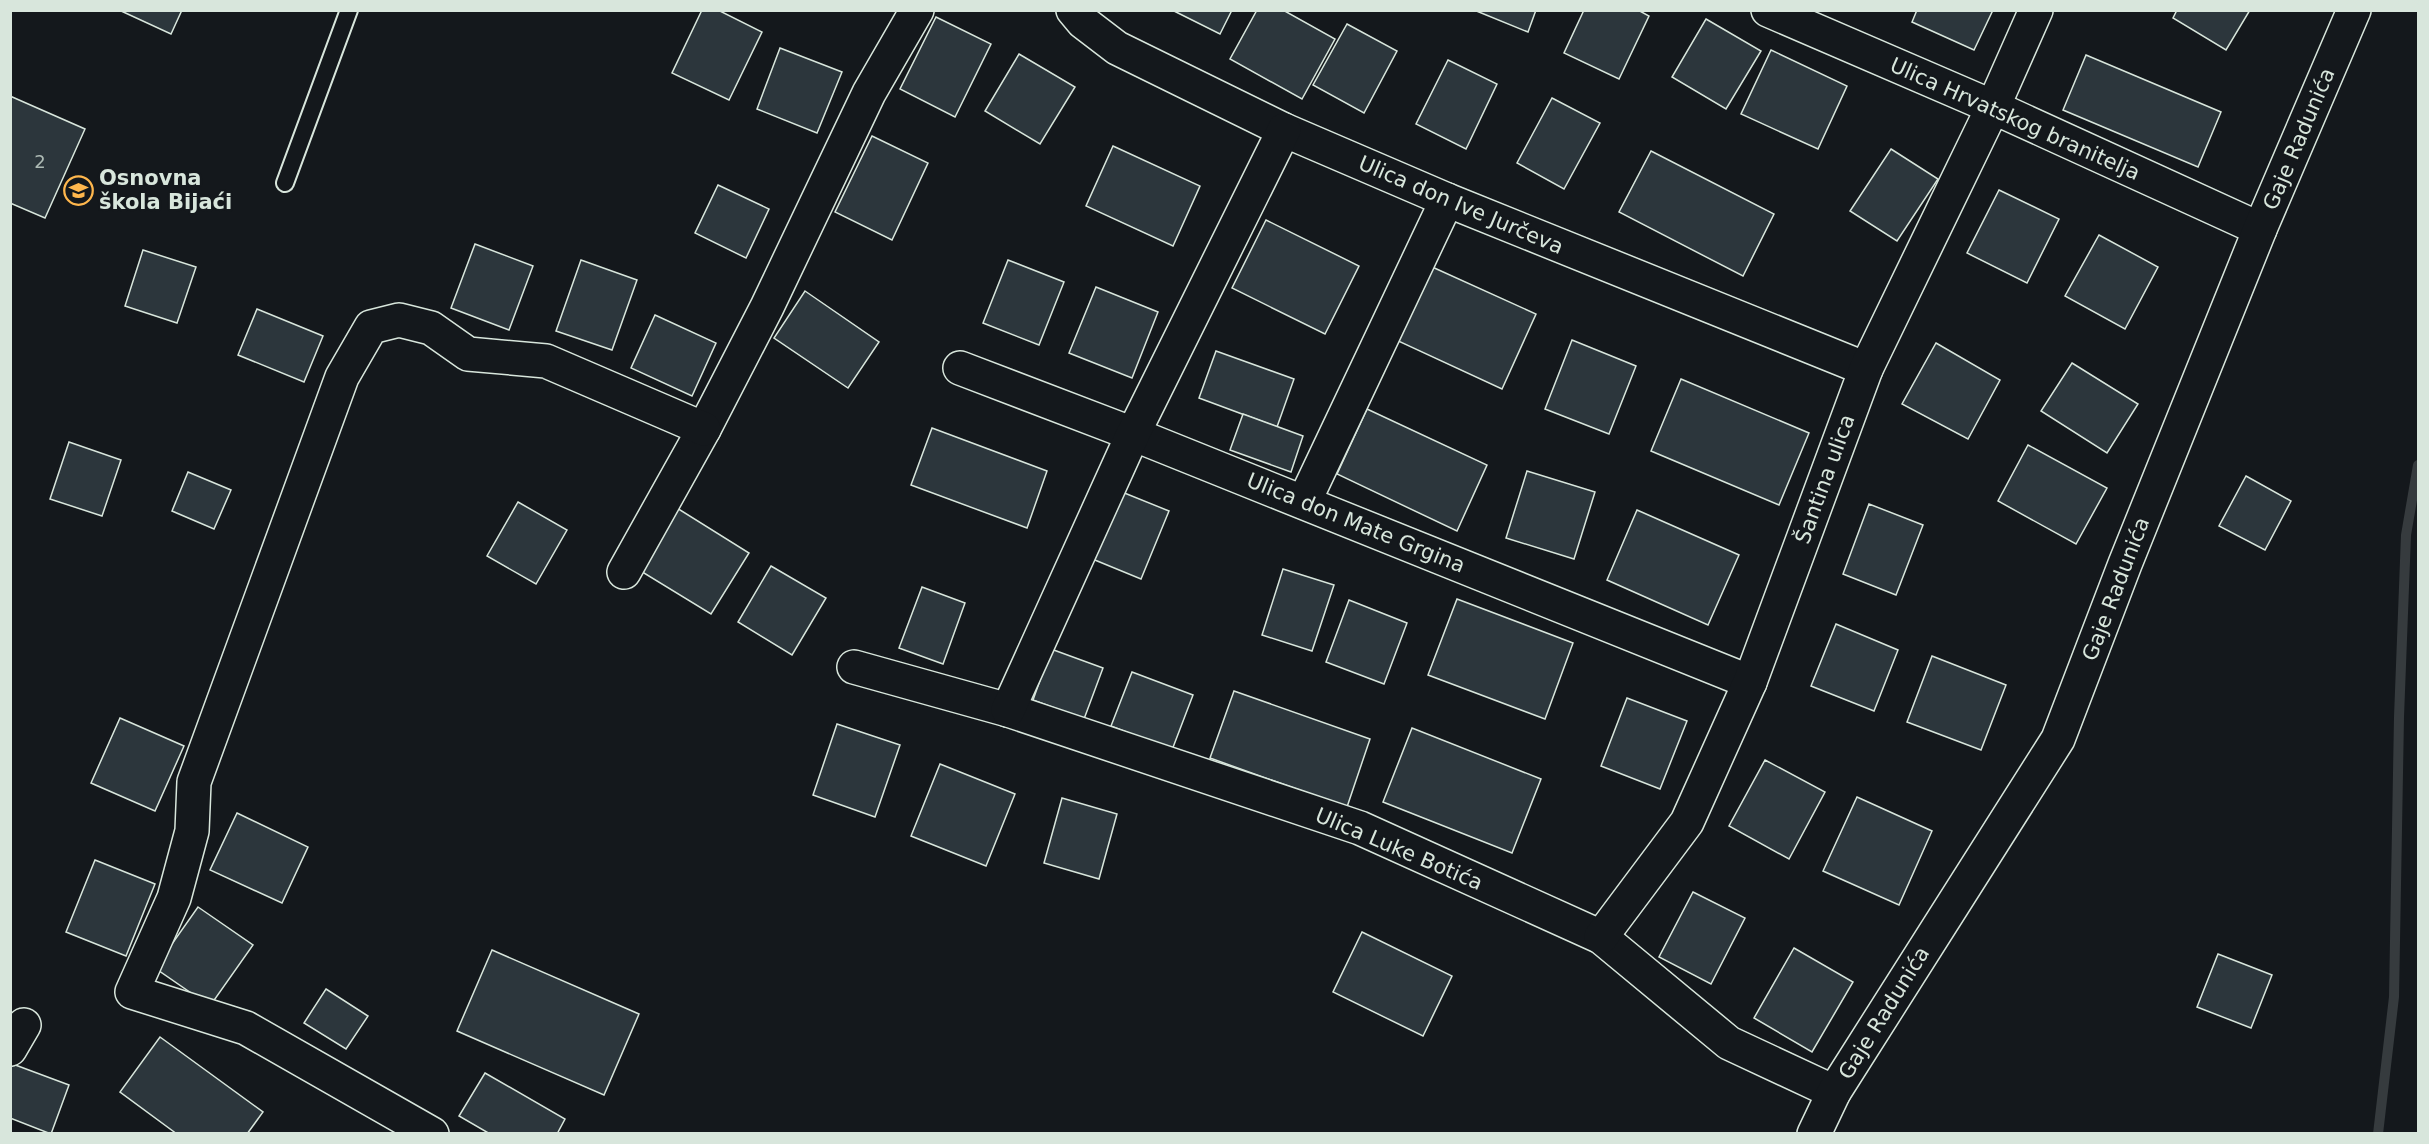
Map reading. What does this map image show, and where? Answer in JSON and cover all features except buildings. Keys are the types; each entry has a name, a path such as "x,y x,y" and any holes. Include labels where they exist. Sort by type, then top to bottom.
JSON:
{"street":[{"path":"624,572 704,429 767,308 869,93 917,10"},
{"name":"Ulica don Ive Jurčeva","path":"1073,10 1083,22 1117,48 1284,130 1447,200 1866,369"},
{"name":"Ulica Hrvatskog branitelja","path":"1768,10 1993,107 2260,229"},
{"name":"Šantina ulica","path":"1601,937 1687,822 1750,682 1866,369 1993,107 2036,10"},
{"name":"Gaje Radunića","path":"1814,1134 1834,1092 2058,739 2125,564 2260,229 2354,10"},
{"path":"1008,710 1133,434 1284,130"},
{"path":"1304,502 1447,200"},
{"path":"432,1134 246,1028 132,992 174,898 192,831 194,782 342,377 371,327 399,320 431,328 468,354 546,361 704,429"},
{"name":"Ulica don Mate Grgina","path":"960,368 1133,434 1750,682"},
{"name":"Ulica Luke Botića","path":"854,667 1008,710 1360,828 1601,937 1729,1043 1834,1092"}],"lane":[{"path":"285,183 349,10"}],"waterway":[{"path":"2378,1134 2394,997 2399,717 2406,535 2418,465"}],"place":[{"name":"Osnovna škola Bijaći","path":"78,190"}]}
